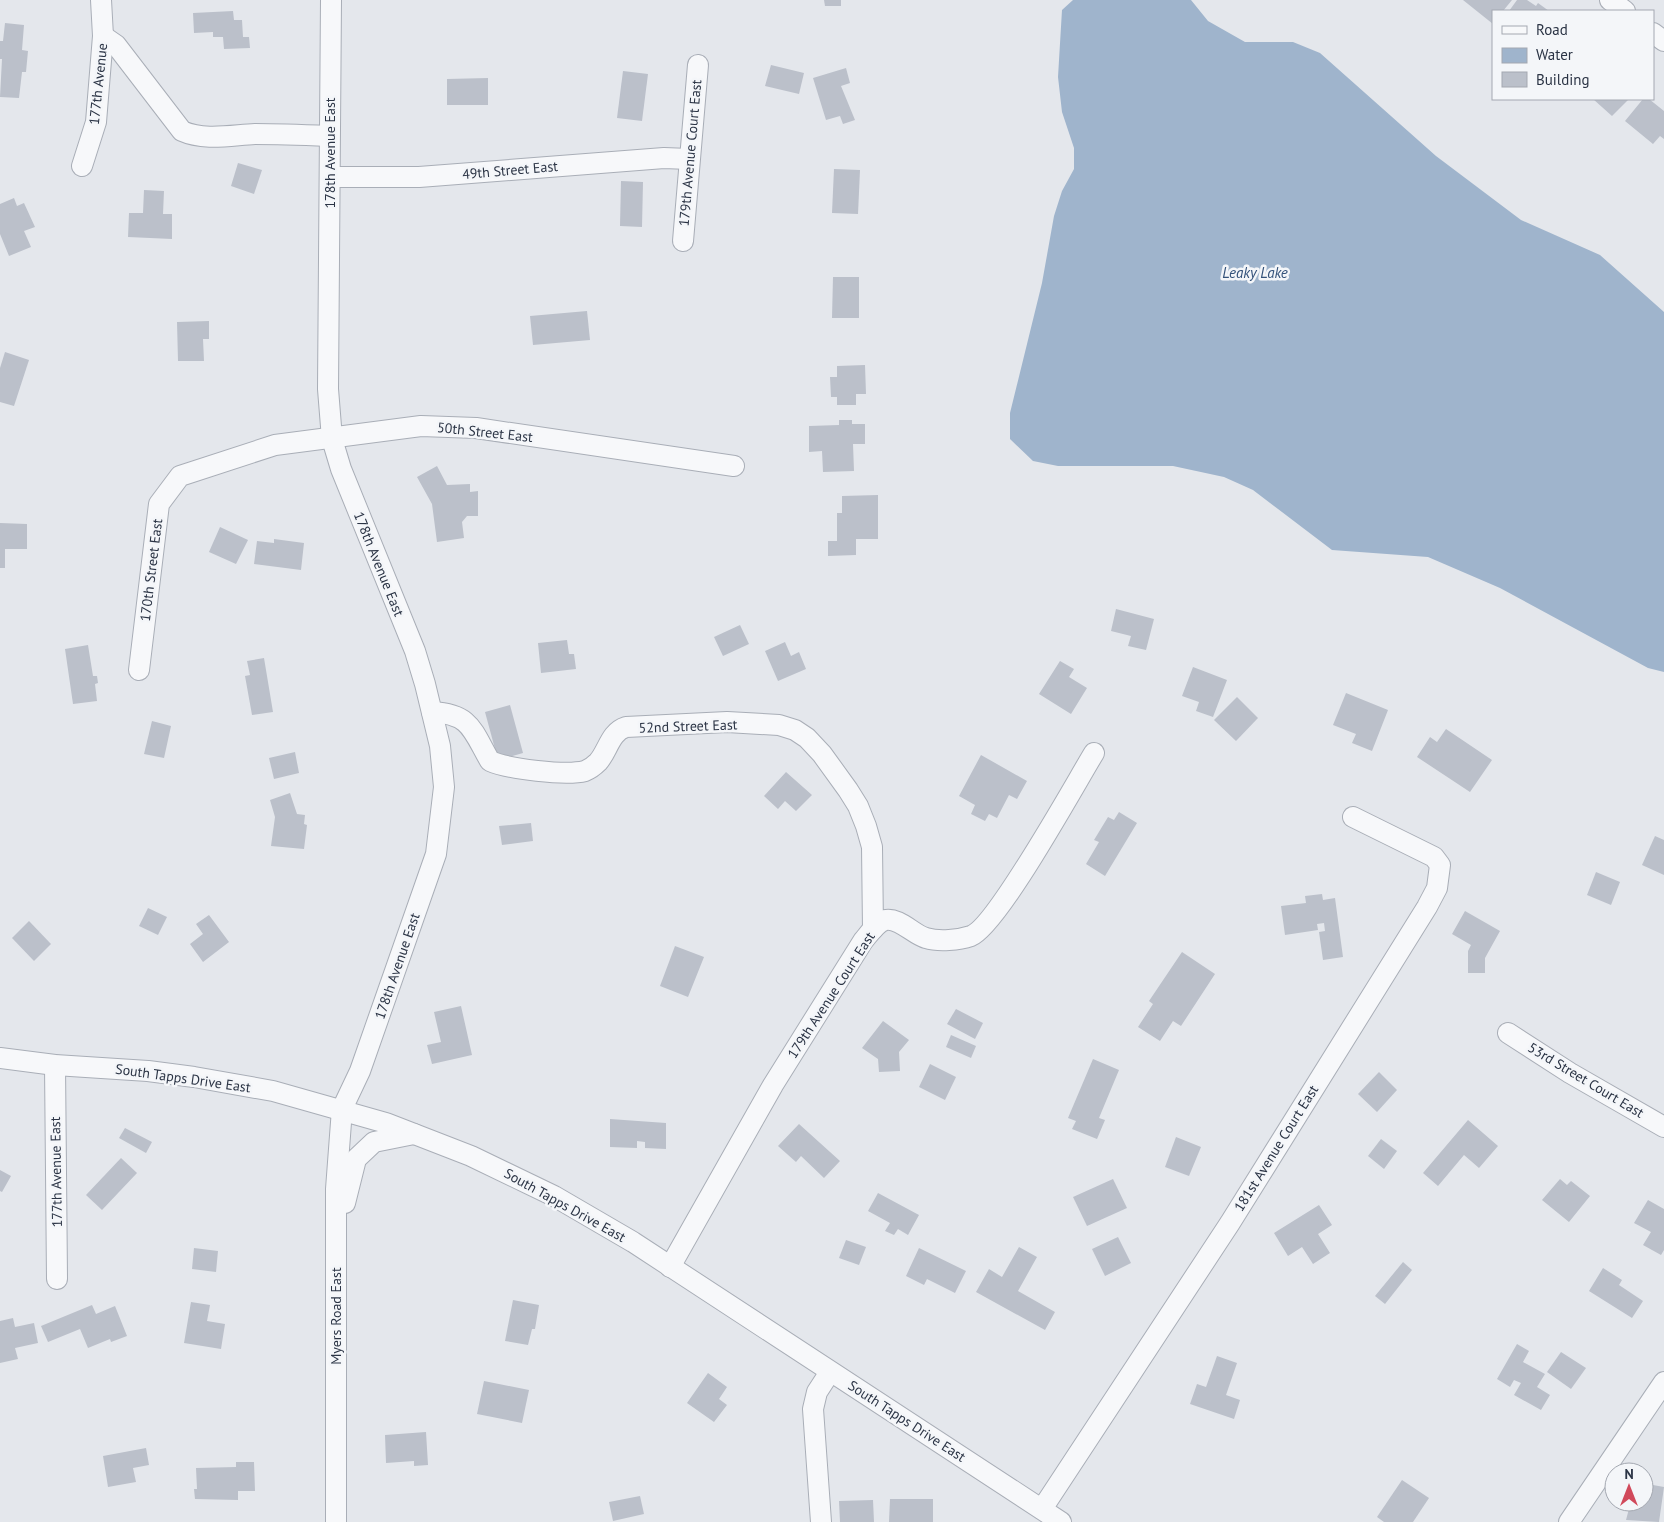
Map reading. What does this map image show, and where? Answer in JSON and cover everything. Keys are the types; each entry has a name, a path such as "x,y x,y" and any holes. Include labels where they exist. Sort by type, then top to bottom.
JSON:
{"street":[{"name":"177th Avenue","path":"82,166 96,122 103,36 102,0"},
{"name":"178th Avenue East","path":"331,0 328,389 332,439 362,526 415,650 440,746 444,786 436,854 360,1071 342,1110"},
{"path":"1610,0 1624,10"},
{"path":"103,36 116,44 182,131 191,135 329,136"},
{"name":"179th Avenue Court East","path":"683,241 698,65"},
{"name":"49th Street East","path":"330,177 419,177 664,158 689,159"},
{"name":"50th Street East","path":"180,476 275,445 420,426 476,428 734,466"},
{"name":"170th Street East","path":"139,670 160,504 180,476"},
{"name":"52nd Street East","path":"432,712 452,713 466,722 490,761 512,767 557,772 583,772 590,769 604,755 616,732 626,727 727,722 779,726 795,730 807,738 822,754 858,806 866,826 872,847 874,929"},
{"name":"179th Avenue Court East","path":"670,1267 824,1000 863,941 886,920 893,920 925,938 939,940 955,939 978,932 999,908 1094,753"},
{"name":"181st Avenue Court East","path":"1042,1509 1234,1217 1437,888 1440,865 1434,857 1353,817"},
{"name":"53rd Street Court East","path":"1508,1033 1570,1073 1664,1127"},
{"name":"South Tapps Drive East","path":"0,1058 55,1065 148,1071 194,1077 286,1094 415,1134 480,1160 554,1196 670,1267 1061,1522"},
{"name":"177th Avenue East","path":"55,1065 57,1280"},
{"name":"Myers Road East","path":"336,1522 336,1189 342,1110"},
{"path":"336,1236 356,1158 374,1142 415,1134"},
{"path":"821,1522 813,1409 817,1392 830,1372"},
{"path":"1569,1522 1664,1382"}],"water":[{"name":"Leaky Lake","path":"1073,0 1191,0 1208,21 1245,42 1293,42 1320,53 1436,156 1521,220 1600,255 1664,312 1664,672 1648,668 1500,588 1428,557 1332,550 1253,490 1224,477 1173,466 1058,466 1033,461 1010,439 1010,413 1042,283 1054,216 1062,191 1074,169 1074,148 1062,112 1058,77 1062,10"}],"building":[{"path":"824,0 841,0 841,6 825,6"},
{"path":"1463,0 1512,0 1504,10 1492,10 1492,23"},
{"path":"1517,0 1527,0 1536,6 1538,3 1548,10 1510,10"},
{"path":"233,11 234,20 242,20 243,37 249,37 250,48 224,49 223,37 213,37 213,32 194,33 193,13"},
{"path":"5,23 24,25 22,50 28,51 26,72 22,72 19,98 0,97 2,59 0,59 0,41 3,41"},
{"path":"771,65 804,73 799,94 765,86"},
{"path":"846,68 850,83 841,86 855,120 843,124 840,116 826,120 813,78"},
{"path":"623,71 648,74 642,121 617,118"},
{"path":"488,78 488,105 447,105 447,79"},
{"path":"1594,100 1628,100 1612,116"},
{"path":"1642,100 1650,100 1664,111 1664,139 1660,136 1653,144 1625,121"},
{"path":"238,163 262,170 254,194 231,186"},
{"path":"834,169 860,170 858,214 832,213"},
{"path":"621,181 643,182 642,227 620,226"},
{"path":"144,190 164,191 163,214 172,214 172,239 128,237 129,213 143,213"},
{"path":"14,198 17,206 24,203 35,227 24,231 31,247 9,256 0,234 0,204"},
{"path":"833,277 859,277 859,318 832,318"},
{"path":"587,311 590,340 533,345 530,316"},
{"path":"209,321 209,339 203,339 204,361 178,361 177,322"},
{"path":"5,352 29,360 14,406 0,402 0,368"},
{"path":"865,365 866,394 856,394 856,405 837,405 837,397 831,397 830,377 837,377 837,366"},
{"path":"839,420 852,420 852,424 865,424 865,444 853,444 854,471 823,472 822,451 809,452 809,426 839,425"},
{"path":"437,466 447,485 470,484 470,492 478,491 478,516 467,516 462,522 464,538 437,542 432,504 417,477"},
{"path":"878,495 878,539 856,539 856,555 828,556 828,541 837,541 837,513 842,513 842,496"},
{"path":"0,523 27,524 27,549 5,549 5,568 0,568"},
{"path":"220,527 248,540 236,564 209,552"},
{"path":"274,539 304,543 301,570 254,564 257,541 274,543"},
{"path":"1116,609 1154,619 1146,650 1128,646 1131,636 1111,631"},
{"path":"740,625 749,644 723,656 714,637"},
{"path":"567,640 569,654 574,654 576,669 541,673 538,643"},
{"path":"785,642 791,656 799,652 806,669 778,681 765,651"},
{"path":"88,645 93,676 97,676 98,683 95,684 97,701 73,704 65,649"},
{"path":"264,658 273,712 252,715 245,676 250,675 247,661"},
{"path":"1060,661 1074,669 1069,677 1087,688 1071,714 1039,694"},
{"path":"1193,667 1227,680 1213,717 1196,711 1199,702 1182,696"},
{"path":"1346,693 1388,710 1372,751 1352,743 1356,734 1333,725"},
{"path":"1237,697 1258,718 1236,741 1214,720"},
{"path":"510,705 523,753 498,760 485,712"},
{"path":"152,721 171,726 164,758 144,754"},
{"path":"1446,729 1492,760 1470,792 1417,757 1430,737 1437,742"},
{"path":"295,752 299,773 274,779 269,758"},
{"path":"981,755 1027,781 1017,799 1009,795 997,818 989,814 985,821 971,814 975,805 959,796"},
{"path":"786,772 812,795 796,811 785,801 778,809 764,796"},
{"path":"290,793 297,814 305,815 304,824 307,825 304,849 271,846 275,817 270,800"},
{"path":"1119,812 1137,823 1105,876 1086,864 1099,842 1094,840 1108,817 1114,820"},
{"path":"531,823 533,841 502,845 499,826"},
{"path":"1655,836 1664,840 1664,875 1642,865"},
{"path":"1596,872 1620,882 1611,905 1587,895"},
{"path":"1322,894 1323,900 1335,898 1343,957 1323,960 1319,932 1325,931 1324,923 1317,924 1318,930 1285,935 1281,906 1306,903 1305,896"},
{"path":"148,908 167,917 158,935 139,926"},
{"path":"1465,911 1500,931 1485,958 1485,973 1468,973 1468,951 1471,945 1452,934"},
{"path":"209,915 229,942 203,962 190,944 203,934 196,924"},
{"path":"29,921 51,944 34,961 12,938"},
{"path":"675,946 704,957 688,997 660,986"},
{"path":"1182,952 1215,974 1181,1026 1173,1021 1160,1041 1138,1027 1153,1004 1149,1001"},
{"path":"461,1006 472,1055 432,1064 427,1045 441,1042 434,1012"},
{"path":"956,1009 983,1023 975,1039 947,1024"},
{"path":"883,1021 909,1040 899,1052 900,1071 879,1072 878,1059 862,1048"},
{"path":"951,1035 976,1046 971,1058 946,1047"},
{"path":"1093,1059 1119,1070 1099,1118 1105,1120 1097,1139 1072,1129 1076,1121 1068,1118"},
{"path":"930,1064 956,1077 945,1100 919,1087"},
{"path":"1379,1072 1397,1090 1377,1112 1358,1094"},
{"path":"610,1119 666,1123 666,1149 645,1148 645,1142 637,1141 637,1148 610,1147"},
{"path":"1468,1120 1498,1146 1479,1168 1464,1155 1438,1186 1423,1173"},
{"path":"799,1124 840,1161 824,1178 801,1156 796,1162 778,1146"},
{"path":"125,1128 152,1142 146,1153 119,1138"},
{"path":"1176,1137 1201,1147 1189,1176 1165,1167"},
{"path":"1381,1139 1397,1151 1384,1169 1368,1156"},
{"path":"121,1158 137,1173 102,1210 86,1195"},
{"path":"0,1170 11,1176 2,1192 0,1191"},
{"path":"1113,1179 1127,1208 1087,1226 1073,1197"},
{"path":"1560,1179 1567,1185 1571,1181 1590,1196 1569,1222 1542,1200"},
{"path":"878,1193 919,1215 908,1235 898,1229 894,1235 885,1231 890,1223 868,1211"},
{"path":"1648,1200 1664,1209 1664,1250 1661,1255 1643,1245 1651,1232 1634,1223"},
{"path":"1319,1205 1332,1225 1318,1234 1330,1253 1313,1264 1302,1247 1288,1256 1274,1233"},
{"path":"1118,1237 1131,1263 1105,1276 1092,1249"},
{"path":"846,1240 866,1247 859,1265 839,1258"},
{"path":"1019,1247 1037,1257 1018,1291 1055,1312 1045,1330 976,1292 989,1269 1002,1277"},
{"path":"194,1248 218,1251 216,1272 192,1269"},
{"path":"919,1248 966,1271 955,1293 927,1279 924,1285 906,1276"},
{"path":"1403,1262 1412,1270 1385,1304 1375,1296"},
{"path":"1603,1268 1622,1280 1619,1285 1643,1301 1632,1318 1589,1291"},
{"path":"513,1300 539,1305 535,1329 532,1329 528,1345 505,1341"},
{"path":"191,1302 210,1305 207,1321 225,1324 221,1349 184,1343"},
{"path":"92,1305 96,1314 115,1306 127,1336 111,1342 110,1339 88,1348 80,1329 48,1342 41,1326"},
{"path":"13,1318 15,1327 34,1323 38,1343 15,1348 18,1359 0,1363 0,1321"},
{"path":"1517,1344 1529,1351 1523,1362 1545,1374 1537,1387 1550,1395 1541,1410 1514,1395 1521,1383 1514,1380 1510,1387 1497,1379"},
{"path":"1561,1352 1586,1368 1571,1389 1547,1372"},
{"path":"1217,1356 1237,1363 1226,1395 1240,1400 1234,1419 1190,1404 1197,1384 1206,1387"},
{"path":"708,1373 727,1387 719,1399 727,1405 714,1422 687,1403"},
{"path":"484,1381 529,1390 522,1423 477,1414"},
{"path":"426,1432 428,1465 414,1466 414,1461 386,1463 385,1435"},
{"path":"146,1448 149,1465 133,1468 136,1482 108,1487 103,1456"},
{"path":"236,1462 254,1462 255,1491 238,1491 238,1500 195,1499 194,1489 197,1489 196,1468 236,1467"},
{"path":"1402,1480 1429,1498 1413,1522 1384,1522 1377,1517"},
{"path":"1654,1485 1664,1487 1659,1522 1626,1520 1628,1512 1654,1512"},
{"path":"640,1496 644,1514 613,1521 609,1502"},
{"path":"890,1499 933,1499 933,1522 889,1522"},
{"path":"873,1500 874,1522 840,1522 839,1501"}]}
